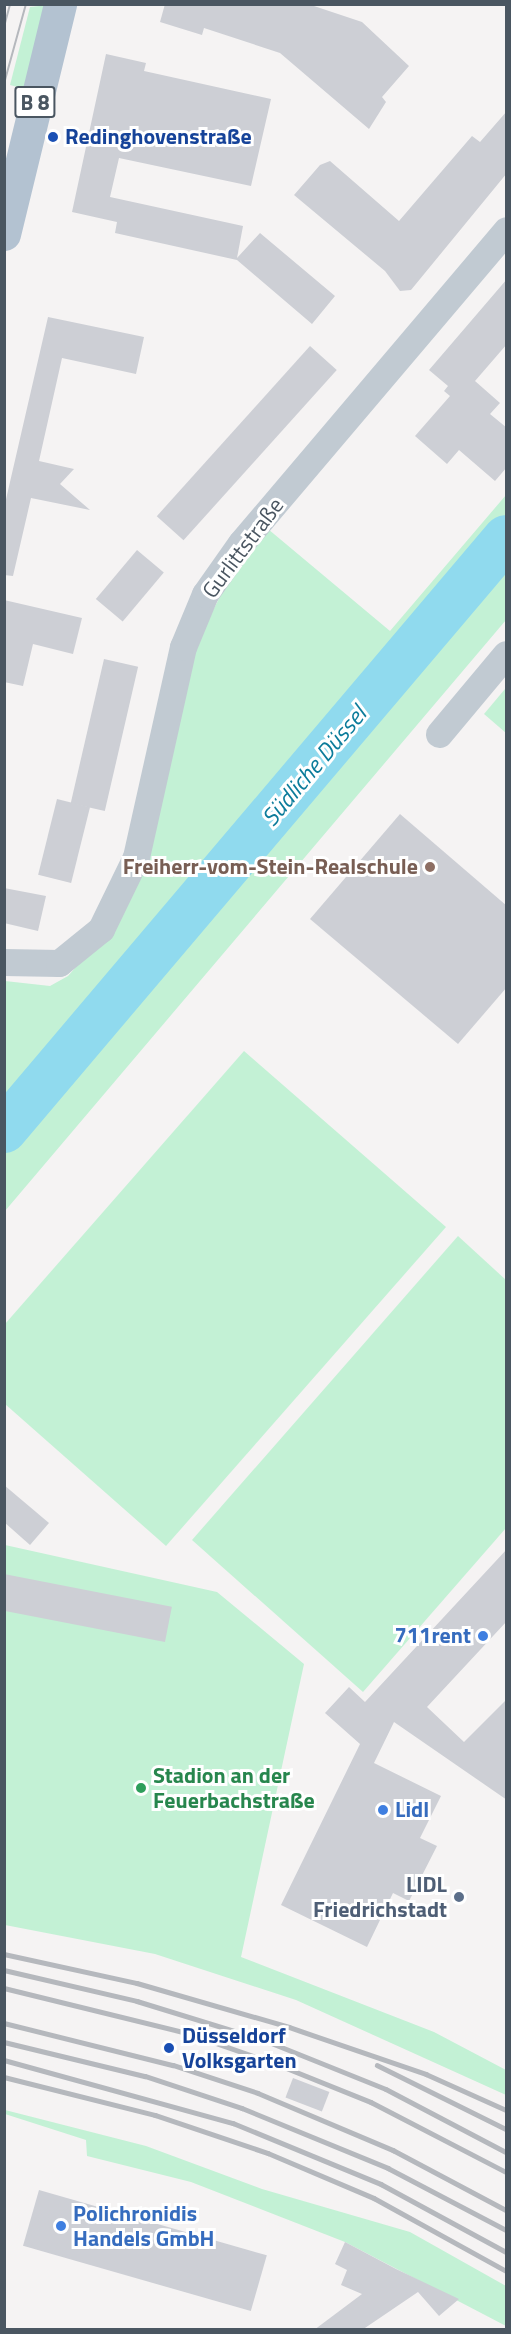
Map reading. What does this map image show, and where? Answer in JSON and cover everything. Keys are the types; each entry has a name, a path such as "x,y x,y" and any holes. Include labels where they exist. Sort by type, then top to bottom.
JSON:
{"main road":[{"name":"B 8","path":"4,234 60,4"}],"street":[{"name":"Gurlittstraße","path":"4,962 59,963 101,929 136,858 183,647 205,594 241,543 507,230"},
{"path":"439,734 507,654"}],"green space":[{"path":"48,5 25,89 10,85 30,7"},
{"path":"506,495 506,620 5,1211 5,981 50,986 68,976 89,952 205,626 228,581 268,529 390,631"},
{"path":"506,690 506,733 484,714"},
{"path":"244,1051 446,1227 166,1546 5,1404 5,1324"},
{"path":"458,1236 506,1280 506,1528 363,1692 192,1540"},
{"name":"Stadion an der Feuerbachstraße","path":"5,1545 217,1592 304,1664 241,1957 434,2032 506,2070 506,2095 296,2000 155,1954 5,1925"},
{"path":"5,2110 146,2146 262,2189 410,2232 506,2286 506,2326 345,2242 191,2182 87,2156 86,2140 5,2114"}],"building":[{"path":"165,4 308,4 362,22 409,66 382,97 386,102 369,129 280,53 204,28 202,35 160,22"},
{"path":"106,54 146,63 144,71 271,99 251,186 119,158 110,197 243,226 237,258 260,233 335,296 312,324 237,260 115,233 117,222 72,212"},
{"path":"507,111 507,173 411,290 400,291 385,271 294,195 320,165 330,161 399,221 472,136 480,142"},
{"path":"507,279 507,344 475,381 500,403 490,414 507,428 507,467 495,481 459,450 447,464 415,436 450,396 444,391 448,386 429,370"},
{"path":"48,317 144,337 136,374 62,358 39,461 74,469 60,484 90,510 31,498 13,576 4,575 4,508"},
{"path":"310,346 337,370 184,540 157,516"},
{"path":"137,550 164,572 123,622 96,599"},
{"path":"4,600 82,618 73,654 33,644 23,686 4,682"},
{"path":"104,659 138,667 105,811 71,803"},
{"path":"57,799 90,807 71,883 38,875"},
{"name":"Freiherr-vom-Stein-Realschule","path":"400,814 507,906 507,987 458,1044 310,919"},
{"path":"4,888 46,896 38,931 4,923"},
{"path":"4,1485 49,1523 30,1545 4,1522"},
{"path":"507,1549 507,1621 427,1707 464,1742 507,1699 507,1800 394,1722 374,1763 441,1796 420,1838 437,1846 409,1901 393,1893 367,1947 281,1905 360,1744 325,1713 349,1687 365,1702"},
{"path":"4,1574 172,1607 165,1642 4,1611"},
{"path":"293,2078 329,2092 322,2112 285,2098"},
{"path":"39,2190 267,2255 251,2311 23,2246"},
{"path":"345,2242 459,2299 439,2316 418,2292 362,2330 314,2330 362,2294 341,2285 347,2270 335,2264"}],"waterway":[{"name":"Südliche Düssel","path":"4,1130 506,538"}],"tram line":[{"path":"4,27 10,4"},
{"path":"4,84 26,4"}],"railway":[{"path":"4,1954 137,1983 289,2027 426,2074 506,2110"},
{"path":"4,1970 137,2001 264,2040 386,2089 506,2152"},
{"path":"4,1988 187,2033 279,2065 371,2102 506,2172"},
{"path":"4,2023 173,2065 258,2093 393,2150 506,2210"},
{"path":"4,2042 145,2076 242,2108 388,2168 506,2230"},
{"path":"4,2060 233,2123 381,2184 506,2252"},
{"path":"377,2065 506,2129"},
{"path":"4,2077 155,2115 268,2153 374,2198 506,2271"}],"place":[{"name":"Redinghovenstraße","path":"53,137"},
{"name":"Freiherr-vom-Stein-Realschule","path":"430,867"},
{"name":"711rent","path":"483,1636"},
{"name":"Stadion an der Feuerbachstraße","path":"141,1788"},
{"name":"Lidl","path":"383,1810"},
{"name":"LIDL Friedrichstadt","path":"459,1897"},
{"name":"Düsseldorf Volksgarten","path":"169,2048"},
{"name":"Polichronidis Handels GmbH","path":"61,2226"}]}
